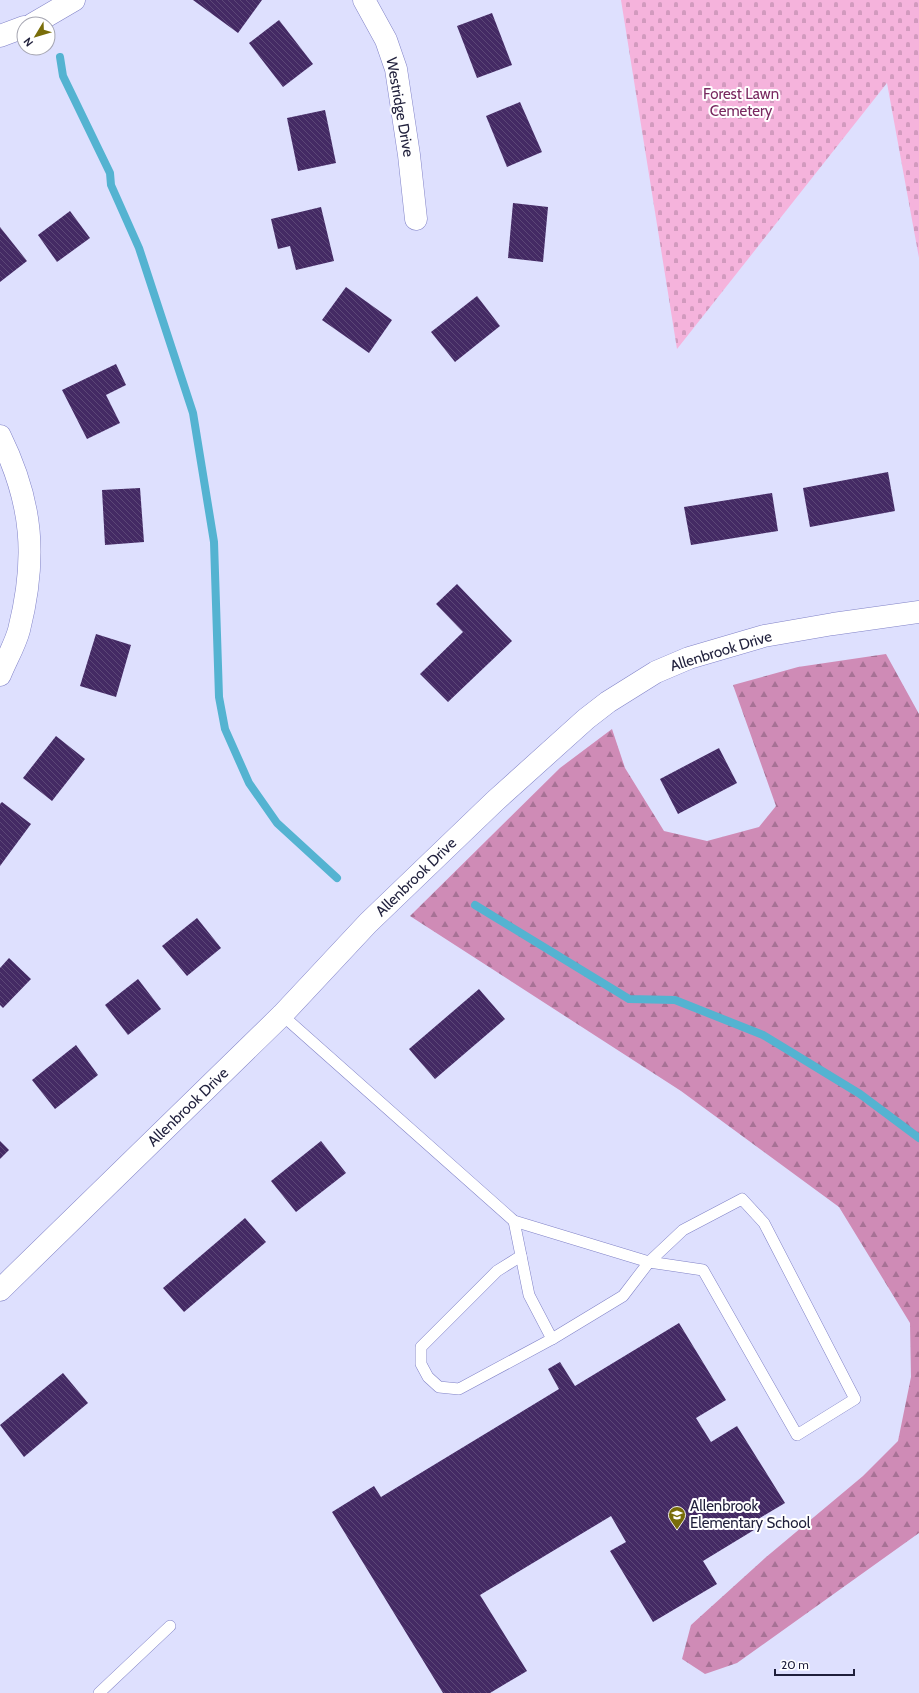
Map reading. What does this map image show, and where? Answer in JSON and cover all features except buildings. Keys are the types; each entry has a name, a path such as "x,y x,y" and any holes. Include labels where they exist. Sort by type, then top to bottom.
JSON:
{"street":[{"path":"47,16 74,0"},
{"name":"Westridge Drive","path":"364,0 386,40 396,69 409,155 416,219"},
{"path":"0,36 16,30"},
{"path":"0,436 11,459 18,480 26,509 30,536 30,568 19,631 0,675"},
{"name":"Allenbrook Drive","path":"0,1290 282,1015 368,923 495,801 586,719 656,672 689,658 764,636 833,624 919,612"}],"lane":[{"path":"282,1015 514,1221 649,1262 703,1270 797,1435 855,1399 764,1222 742,1199 683,1230 649,1262 623,1296 552,1339 459,1389 439,1387 428,1377 421,1364 421,1347 497,1271 521,1256"},
{"path":"514,1221 529,1295 552,1339"},
{"path":"99,1693 170,1626"}],"green space":[{"name":"Forest Lawn Cemetery","path":"621,0 919,0 919,258 887,83 677,349"},
{"path":"886,654 919,714 919,1533 737,1663 705,1674 682,1659 691,1625 765,1558 863,1476 898,1441 911,1377 910,1323 839,1207 681,1091 410,916 560,768 612,729 625,768 664,831 707,841 759,827 776,806 733,685 798,667"}],"waterway":[{"path":"60,57 63,76 110,173 111,185 139,248 193,413 214,542 219,697 225,729 249,783 277,823 337,878"},
{"path":"475,905 629,999 675,1000 763,1035 860,1094 919,1138"}],"place":[{"name":"Allenbrook Elementary School","path":"677,1530"}]}
